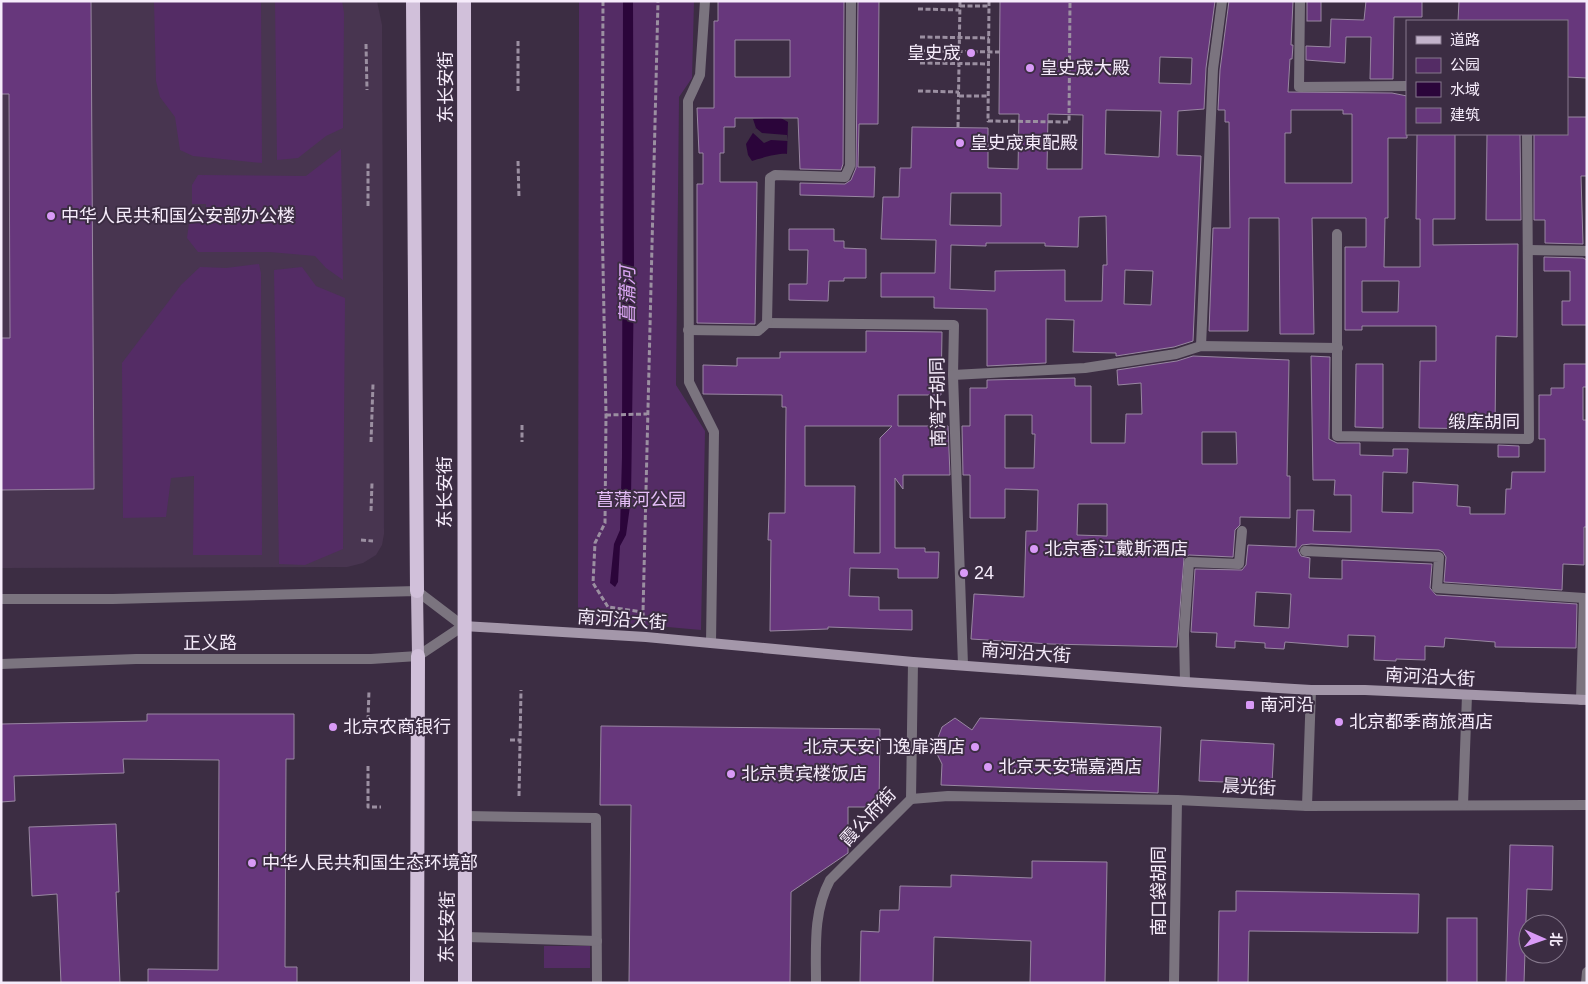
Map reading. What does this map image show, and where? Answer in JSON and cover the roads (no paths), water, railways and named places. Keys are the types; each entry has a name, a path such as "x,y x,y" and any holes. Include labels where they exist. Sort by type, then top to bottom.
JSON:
{"highway":[{"name":"东长安街","path":"413,1 416,591"},
{"name":"东长安街","path":"464,1 463,626 466,816 465,983"},
{"name":"东长安街","path":"418,656 418,983"}],"main road":[{"name":"东长安街","path":"416,591 418,656"},
{"name":"南河沿大街","path":"463,626 646,637 913,662 1185,682 1311,690 1365,690 1584,700"}],"street":[{"path":"704,1 700,75 688,101 688,382 714,432 711,643"},
{"path":"688,330 758,331 766,323 770,178 775,175 845,176 850,166 851,1"},
{"path":"1201,346 1212,69 1222,1"},
{"path":"1300,1 1299,87 1406,86"},
{"name":"缎库胡同","path":"1337,234 1337,436 1529,439 1527,135"},
{"path":"1528,250 1587,251"},
{"name":"南湾子胡同","path":"766,323 954,325 953,375 963,665"},
{"path":"953,375 1085,368 1176,354 1201,346 1338,348"},
{"path":"1185,682 1184,634 1189,562 1239,564 1242,530"},
{"path":"1305,551 1438,557 1437,588 1584,598 1584,700"},
{"path":"1,599 113,599 416,591 463,626 418,656"},
{"name":"正义路","path":"1,664 136,659 370,659 418,656"},
{"name":"霞公府街","path":"816,983 817,922 822,895 830,880 910,799 913,662"},
{"path":"1307,806 1311,690"},
{"path":"1463,805 1467,695"},
{"name":"晨光街","path":"910,799 948,796 1177,800 1307,806 1587,805"},
{"name":"南口袋胡同","path":"1174,983 1177,800"},
{"path":"466,816 596,818 597,983"},
{"path":"466,937 597,941"},
{"path":"1586,983 1587,972"}],"water":[{"name":"菖蒲河","path":"623,1 633,1 634,277 631,499 626,535 620,546 618,582 615,587 610,583 614,544 620,530 622,457"},
{"path":"779,117 788,122 787,154 752,161 748,155 746,144 756,128 753,119"}],"place":[{"name":"皇史宬","path":"971,53"},
{"name":"皇史宬大殿","path":"1030,68"},
{"name":"皇史宬東配殿","path":"960,143"},
{"name":"中华人民共和国公安部办公楼","path":"51,216"},
{"name":"北京香江戴斯酒店","path":"1034,549"},
{"name":"24","path":"964,573"},
{"name":"南河沿","path":"1250,705"},
{"name":"北京都季商旅酒店","path":"1339,722"},
{"name":"北京农商银行","path":"333,727"},
{"name":"北京天安门逸扉酒店","path":"975,747"},
{"name":"北京天安瑞嘉酒店","path":"988,767"},
{"name":"北京贵宾楼饭店","path":"731,774"},
{"name":"中华人民共和国生态环境部","path":"252,863"}],"park label":[{"name":"菖蒲河公园","path":"641,500"}]}
